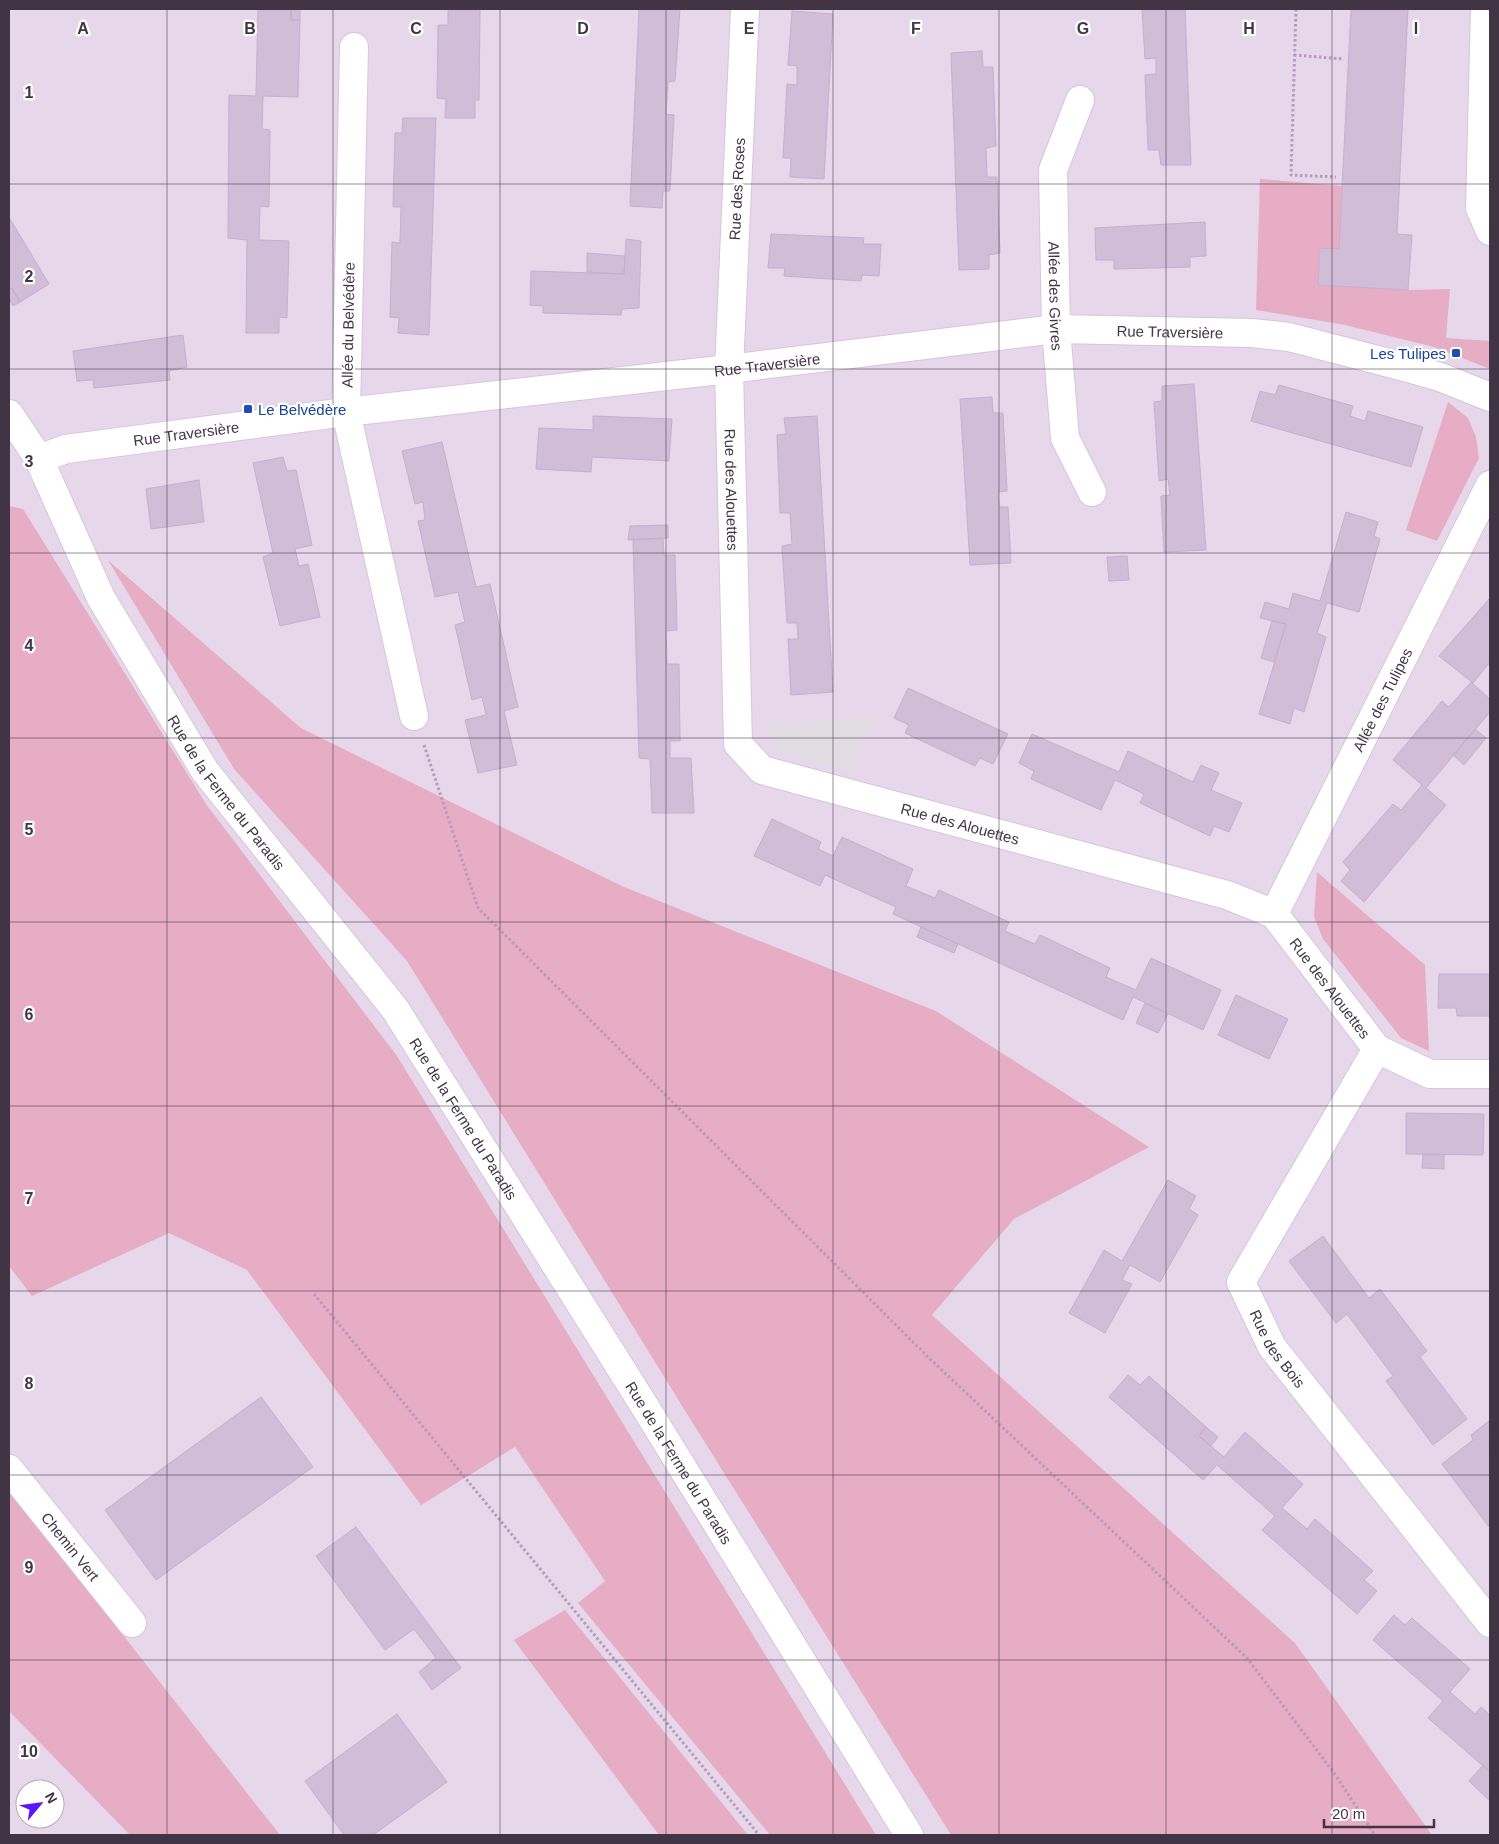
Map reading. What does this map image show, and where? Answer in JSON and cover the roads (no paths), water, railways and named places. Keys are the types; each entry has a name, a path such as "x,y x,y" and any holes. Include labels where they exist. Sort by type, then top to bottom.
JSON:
{"street":[{"name":"Rue des Roses","path":"729,369 745,9"},
{"path":"1486,9 1480,208 1490,231"},
{"name":"Allée du Belvédère","path":"354,47 346,412 414,716"},
{"name":"Allée des Givres","path":"1080,100 1053,170 1056,329 1066,438 1092,492"},
{"name":"Rue Traversière","path":"39,459 66,449 346,412 729,369 1056,329 1252,333 1289,337 1440,377 1490,397"},
{"name":"Rue des Alouettes","path":"729,369 738,744 762,770 1227,895 1274,914 1376,1049 1430,1074 1490,1074"},
{"name":"Rue de la Ferme du Paradis","path":"9,414 39,459 101,598 205,771 395,1009 642,1402 909,1835"},
{"name":"Allée des Tulipes","path":"1274,914 1490,486"},
{"name":"Rue des Bois","path":"1376,1049 1240,1282 1272,1348 1490,1622"},
{"name":"Chemin Vert","path":"9,1469 132,1623"}],"place":[{"name":"Les Tulipes","path":"1456,353"},
{"name":"Le Belvédère","path":"248,409"}]}
